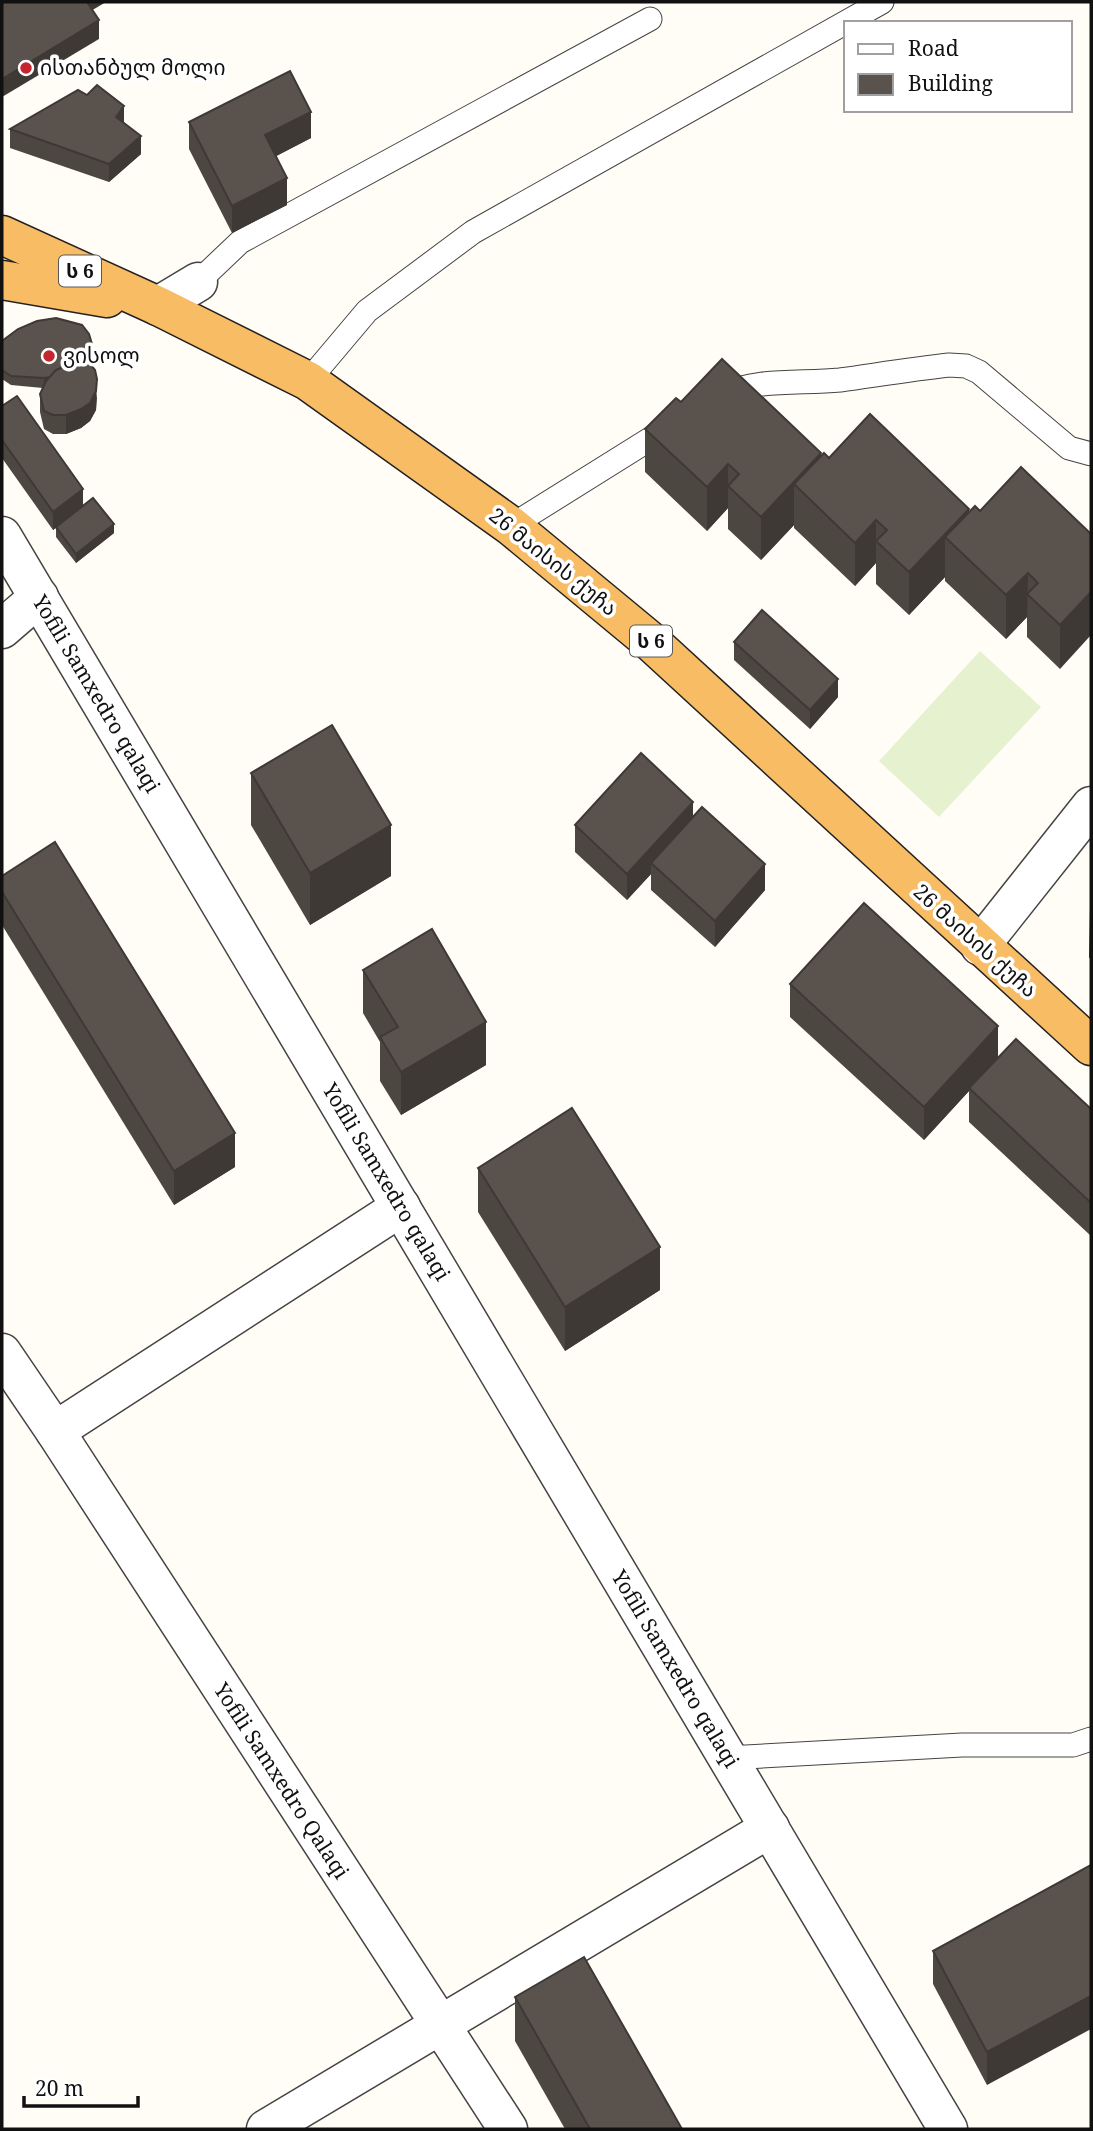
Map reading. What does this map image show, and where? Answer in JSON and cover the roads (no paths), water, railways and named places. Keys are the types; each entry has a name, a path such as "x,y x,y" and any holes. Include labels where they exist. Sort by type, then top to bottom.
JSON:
{"highway":[{"name":"ს 6","path":"2,235 158,306"},
{"name":"ს 6","path":"2,280 158,306"},
{"name":"26 მაისის ქუჩა","path":"158,306 308,381 511,526 650,640 1091,1046"}],"street":[{"path":"158,306 198,282"},
{"name":"Yofili Samxedro qalaqi","path":"2,536 948,2129"},
{"name":"Yofili Samxedro Qalaqi","path":"2,629 39,597"},
{"path":"980,946 1091,806"},
{"name":"Yofili Samxedro Qalaqi","path":"55,1431 401,1207"},
{"name":"Yofili Samxedro Qalaqi","path":"2,1353 508,2129"},
{"path":"266,2129 770,1828"}],"lane":[{"path":"848,21 882,2"},
{"path":"198,282 240,242 650,19"},
{"path":"308,381 367,311 473,232 844,23"},
{"path":"511,526 700,408 736,389 758,385 839,380 949,365 966,366 979,372 1069,447 1091,454"},
{"path":"727,1758 962,1745 1073,1745 1091,1739"}],"place":[{"name":"ისთანბულ მოლი","path":"26,68"},
{"name":"ვისოლ","path":"49,356"}]}
